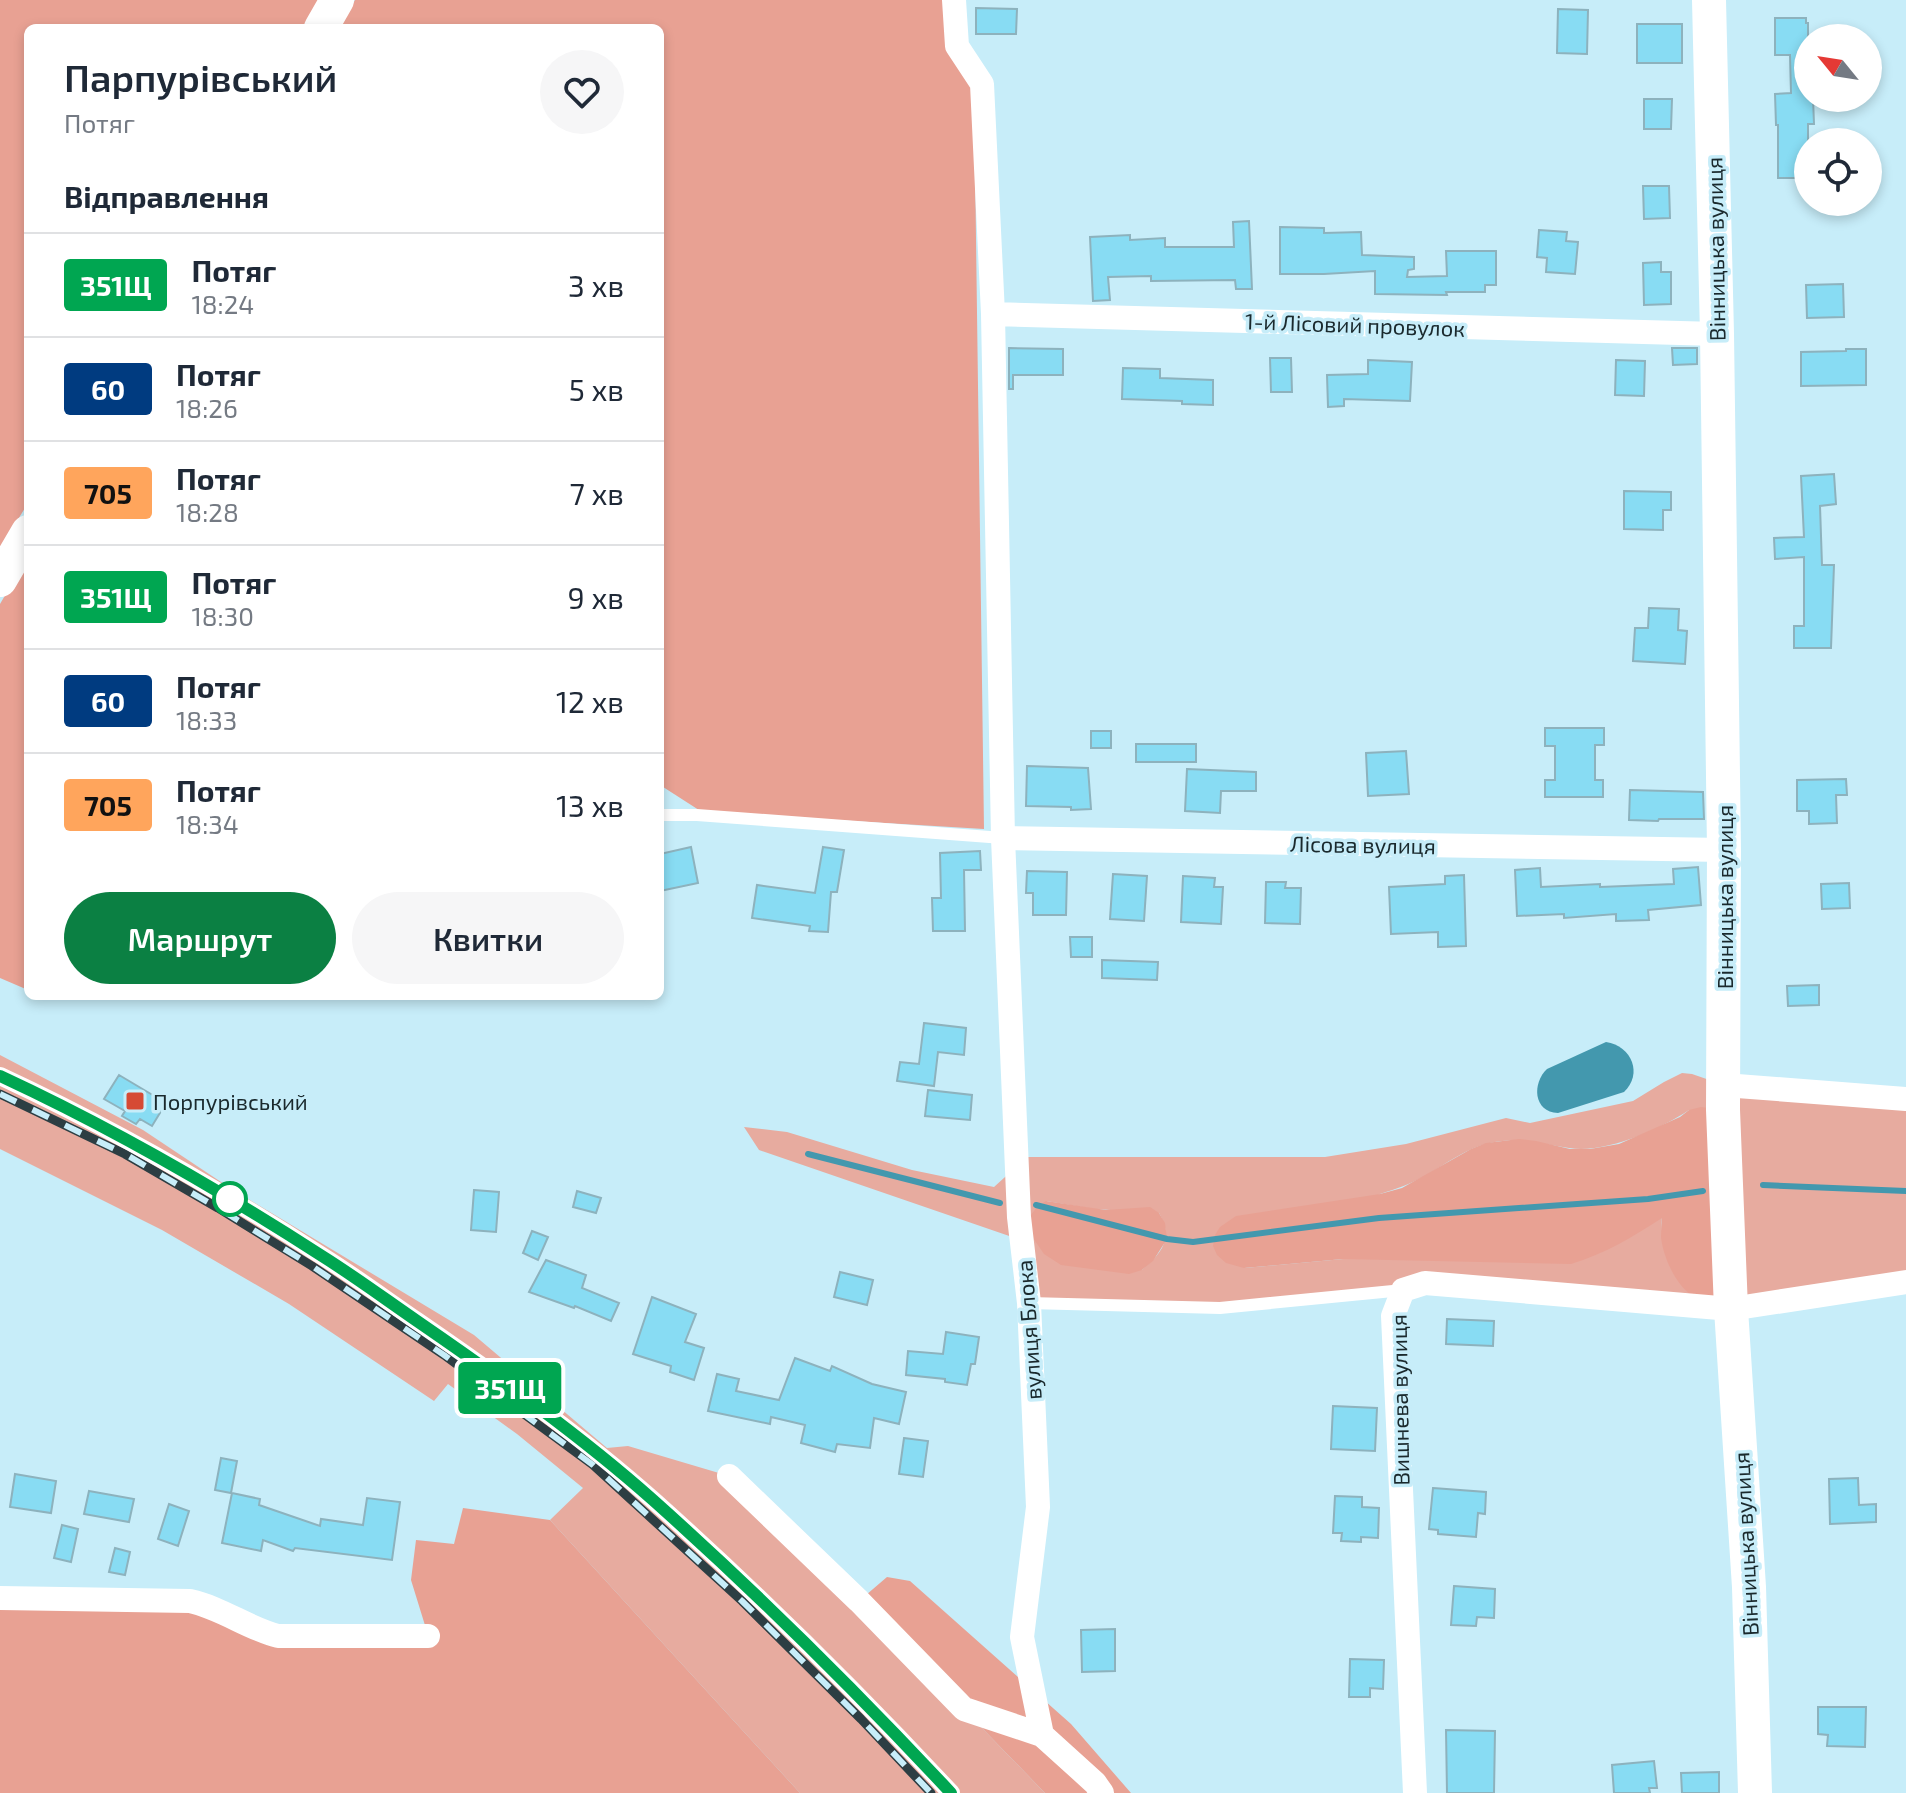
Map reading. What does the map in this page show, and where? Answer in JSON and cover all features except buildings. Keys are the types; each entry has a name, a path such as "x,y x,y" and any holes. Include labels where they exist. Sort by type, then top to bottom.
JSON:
{"street":[{"path":"323,24 337,0"},
{"name":"вулиця Блока","path":"954,0 957,46 982,84 993,314 1003,838 1019,1217 1029,1303 1038,1507 1022,1637 1042,1735"},
{"name":"Вінницька вулиця","path":"1709,0 1717,334 1724,1085 1731,1309 1749,1587 1755,1793"},
{"name":"1-й Лісовий провулок","path":"993,314 1717,334"},
{"path":"0,580 24,539"},
{"name":"Лісова вулиця","path":"1003,838 1724,850"},
{"path":"1724,1085 1906,1099"},
{"name":"Вишнева вулиця","path":"1415,1793 1393,1316 1403,1290 1425,1283 1731,1309 1906,1282"},
{"path":"729,1476 859,1601 964,1709 1042,1735 1102,1793"},
{"path":"0,1598 190,1601 209,1605 262,1632 278,1636 428,1636"}],"lane":[{"path":"664,815 1003,838"},
{"path":"1029,1303 1220,1308 1403,1290"}],"shaded area":[{"path":"0,0 327,0 313,24 24,24 24,510 0,549"},
{"path":"355,0 946,0 974,91 984,829 702,812 664,788 664,24 342,24"},
{"path":"24,563 24,988 0,978 0,604"},
{"path":"0,1055 143,1130 230,1188 474,1335 607,1448 628,1446 729,1476 859,1601 1045,1793 800,1793 550,1520 583,1488 517,1434 448,1384 434,1401 289,1304 162,1230 0,1149"},
{"path":"1682,1073 1724,1085 1906,1099 1906,1282 1731,1309 1425,1283 1220,1308 1029,1303 1021,1240 759,1150 744,1127 787,1132 912,1170 994,1187 1027,1157 1325,1157 1406,1144 1506,1118 1530,1123 1633,1101","holes":["1689,1110 1687,1291 1667,1257 1662,1217 1343,1259 1244,1268 1380,1194 1419,1179 1481,1145 1511,1140 1569,1148 1599,1147 1631,1139","1046,1201 1094,1209 1159,1213 1165,1230 1164,1244 1142,1270"]},
{"path":"1701,1107 1723,1110 1731,1309 1698,1299 1682,1286 1664,1253 1662,1218 1618,1244 1571,1264 1343,1259 1244,1268 1226,1263 1213,1246 1220,1227 1236,1216 1402,1188 1486,1143 1519,1139 1570,1149 1590,1149 1619,1144"},
{"path":"1046,1201 1106,1210 1150,1207 1159,1213 1165,1223 1167,1239 1153,1261 1142,1270 1129,1274 1061,1265 1044,1254 1031,1235 1031,1215"},
{"path":"463,1508 550,1520 800,1793 0,1793 0,1598 190,1601 262,1632 428,1635 411,1580 416,1540 454,1544"},
{"path":"887,1577 910,1581 1071,1724 1131,1793 1045,1793 859,1601"}],"water":[{"path":"1606,1042 1622,1049 1632,1062 1633,1077 1624,1092 1558,1113 1544,1108 1537,1089 1547,1069"}],"waterway":[{"path":"808,1154 1000,1203"},
{"path":"1763,1185 1906,1191"},
{"path":"1036,1205 1167,1239 1193,1242 1379,1218 1648,1199 1703,1191"}],"railway":[{"path":"0,1076 159,1158 262,1219 412,1317 544,1414 640,1489 692,1535 842,1680 951,1793"},
{"path":"0,1094 125,1154 312,1266 444,1355 593,1465 742,1601 931,1793"}],"train":[{"name":"351Щ","path":"0,1076 138,1145 230,1199 324,1257 464,1353 600,1456 652,1500 883,1720 951,1793"}],"place":[{"name":"Порпурівський","path":"135,1101"}]}
